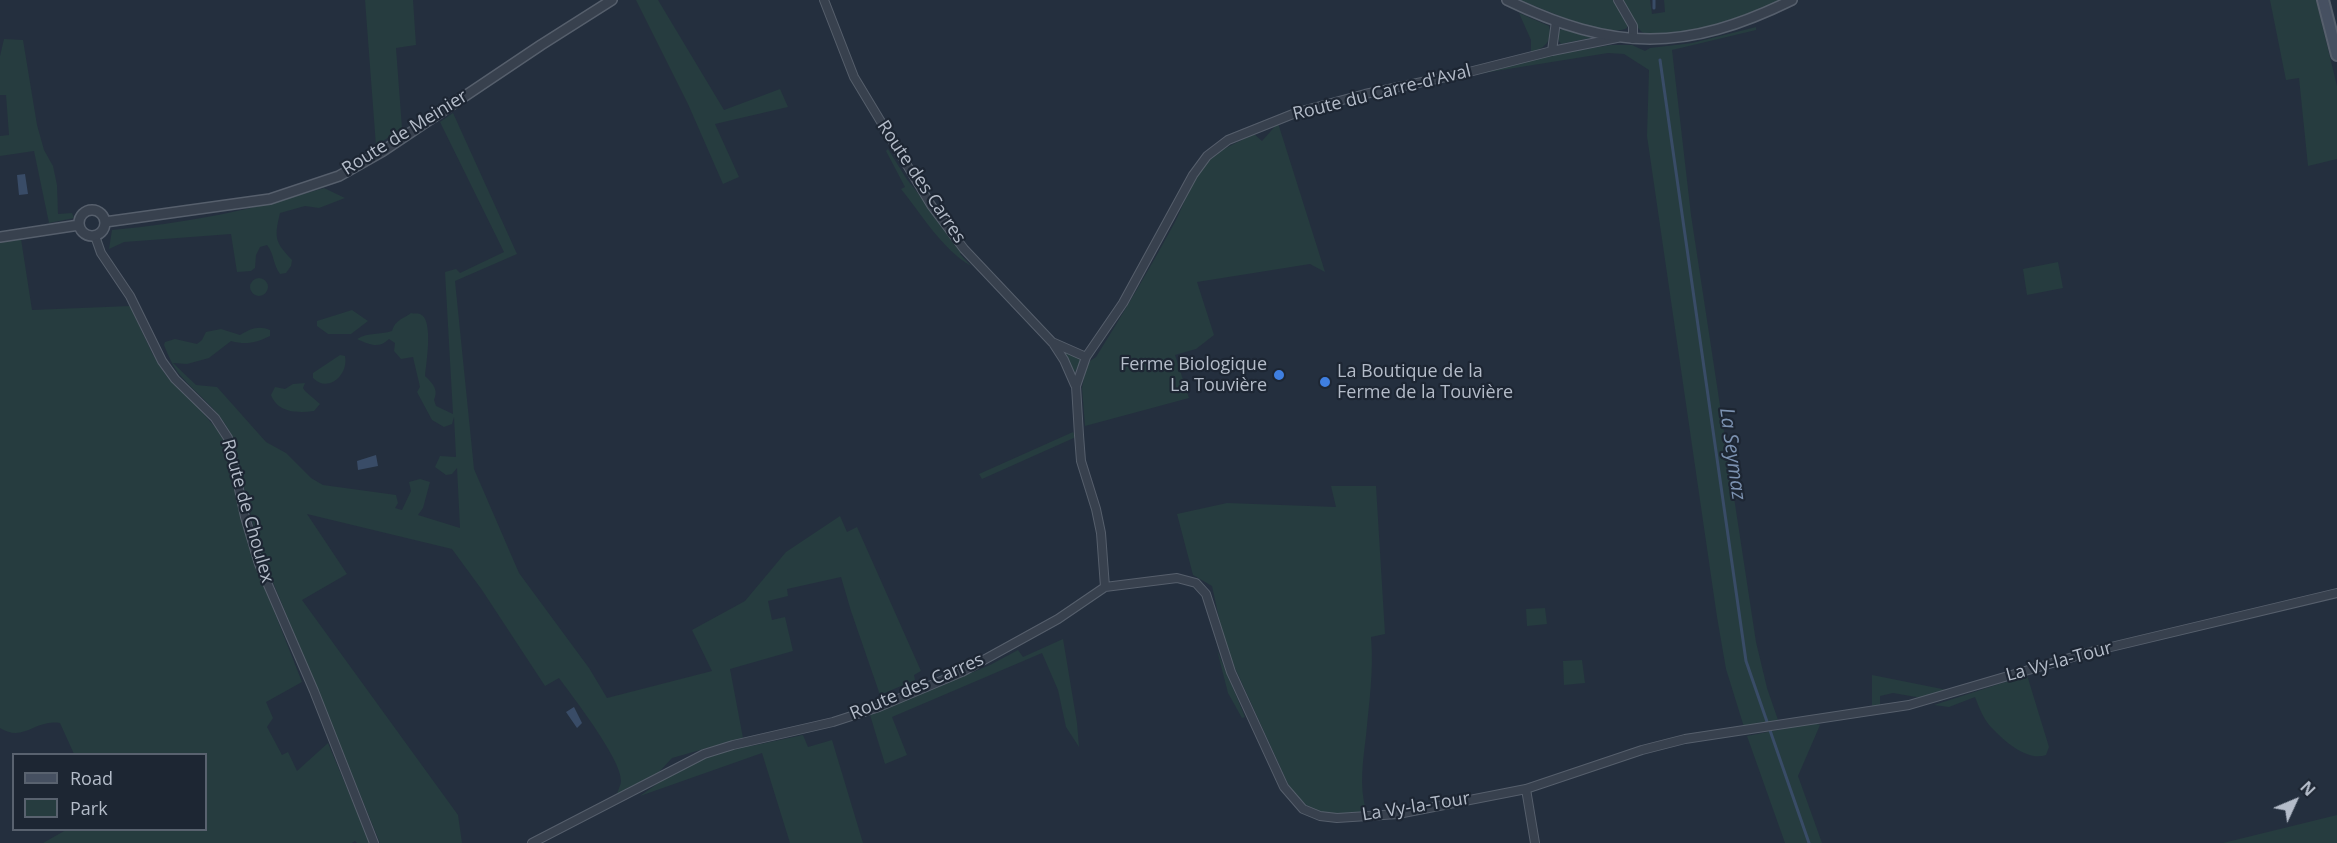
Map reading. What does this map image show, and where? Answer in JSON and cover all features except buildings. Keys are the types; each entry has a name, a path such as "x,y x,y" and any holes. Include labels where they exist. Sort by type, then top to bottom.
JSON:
{"main road":[{"path":"2324,0 2337,55"}],"street":[{"name":"Route de Meinier","path":"105,222 270,199 339,176 383,151 612,0"},
{"name":"Route des Carres","path":"532,843 705,754 733,745 832,722 879,707 962,672 1058,619 1105,587 1101,533 1081,460 1076,386 1064,360 1052,342 964,249 931,205 854,77 824,0"},
{"path":"1507,0 1556,21 1593,33 1633,39 1677,38 1717,30 1748,20 1792,0"},
{"path":"1618,0 1633,26 1633,39"},
{"path":"1552,51 1556,21"},
{"name":"Route du Carre-d'Aval","path":"1086,357 1123,303 1193,175 1207,156 1221,144 1261,125 1332,102 1466,74 1552,51 1618,38"},
{"path":"88,211 101,214 105,222 102,231 95,236 86,235 78,225 81,216 88,211"},
{"path":"0,237 78,225"},
{"name":"Route de Choulex","path":"95,236 101,253 130,296 162,361 175,379 215,418 228,438 259,564 314,692 374,843"},
{"name":"Route des Carres","path":"1052,342 1086,357 1076,386"},
{"name":"La Vy-la-Tour","path":"1105,587 1177,578 1192,580 1200,586 1209,602 1231,672 1290,796 1307,812 1337,818 1382,816 1526,789 1642,750 1685,739 1925,702 2090,652 2337,593"},
{"path":"1526,789 1534,843"}],"green space":[{"path":"365,0 413,0 416,45 396,48 402,128 376,146"},
{"path":"636,0 658,0 724,110 780,89 788,107 715,124 739,177 723,184 688,104"},
{"path":"1520,0 1615,0 1627,23 1627,28 1618,30 1591,26"},
{"path":"1623,0 1650,0 1652,14 1665,12 1664,0 1781,0 1753,12 1690,31 1653,35 1640,30"},
{"path":"2270,0 2316,0 2337,86 2337,159 2308,166 2299,78 2286,80"},
{"path":"1519,13 1549,26 1550,36 1546,44 1531,53 1531,40"},
{"path":"1756,27 1756,30 1672,50 1691,215 1756,642 1767,688 1778,720 1744,727 1726,669 1717,617 1647,136 1649,70 1624,54 1608,53 1483,73 1550,55 1611,45 1632,45 1645,51 1650,48 1692,43"},
{"path":"1560,30 1590,38 1561,44 1557,38"},
{"path":"4,39 23,40 37,125 44,150 53,166 57,185 58,214 72,213 74,218 49,223 34,151 0,156 0,136 9,135 6,95 0,95 0,56"},
{"path":"453,113 517,254 455,281 474,469 519,573 589,668 607,698 712,671 692,630 745,601 786,552 840,516 847,532 857,527 921,671 914,675 915,680 880,695 841,577 787,589 788,596 768,601 772,620 785,617 793,651 730,669 743,738 672,758 659,772 617,794 621,783 619,771 596,729 559,678 545,686 452,549 307,514 347,574 302,600 458,815 462,843 380,843 259,548 230,432 213,409 177,372 164,345 165,342 175,339 197,344 206,332 221,329 240,335 254,328 270,330 270,336 255,342 231,341 209,358 187,364 173,363 196,385 217,387 266,442 286,453 311,478 323,485 396,495 398,503 395,508 402,510 411,491 409,482 420,479 430,482 423,508 418,515 460,528 457,468 452,474 446,475 435,467 440,456 456,457 454,417 452,424 444,427 432,420 417,392 420,387 413,357 401,359 394,351 395,343 389,339 382,344 374,345 357,339 366,335 392,331 397,322 411,313 420,314 427,324 428,333 425,376 435,389 436,406 453,414 445,272 456,269 460,273 504,252 440,122"},
{"path":"1278,123 1325,272 1310,264 1197,282 1214,335 1196,349 1175,355 1189,398 1085,426 1082,388 1087,363 1096,357 1137,290 1175,222 1197,175 1217,153 1254,134 1262,141"},
{"path":"888,149 906,178 963,251 960,254 971,266 942,241 901,189 905,187 886,151"},
{"path":"324,188 345,198 319,208 305,206 280,213 277,239 292,260 286,273 280,274 267,245 260,247 256,255 255,268 251,271 237,272 231,234 124,242 109,249 112,230 220,215"},
{"path":"21,239 32,310 130,306 152,353 167,377 222,435 248,545 302,682 266,702 273,718 267,727 282,755 288,752 297,771 328,743 370,843 355,841 352,843 43,843 64,831 207,831 207,753 74,753 60,723 43,724 16,733 0,728 0,242"},
{"path":"2058,262 2063,288 2027,295 2023,269"},
{"path":"259,278 265,281 268,287 265,293 259,296 253,293 250,287 253,281"},
{"path":"352,310 368,321 351,334 328,334 317,326 317,321"},
{"path":"1063,350 1082,358 1074,374"},
{"path":"340,355 345,356 344,370 336,380 324,384 313,378 313,373"},
{"path":"305,383 303,388 305,391 320,404 314,411 295,412 283,408 274,401 271,395 275,387 285,389 293,384"},
{"path":"1073,432 1076,437 982,479 979,474"},
{"path":"1331,486 1376,486 1385,634 1371,637 1371,686 1362,773 1366,810 1342,815 1321,813 1312,809 1295,795 1288,784 1225,646 1212,586 1193,575 1177,514 1227,503 1336,507"},
{"path":"1545,608 1547,624 1527,626 1526,609"},
{"path":"1063,639 1079,747 1066,727 1058,690 1042,653 892,717 907,755 885,764 870,715 990,665 1018,650 1023,657"},
{"path":"1217,650 1245,717 1242,718 1228,693"},
{"path":"1582,660 1585,683 1564,685 1563,661"},
{"path":"1872,675 1947,690 1922,698 1893,693 1880,696 1880,705 1872,706"},
{"path":"2027,675 2049,747 2046,755 2023,753 2008,743 1988,723 1975,697 1949,707 1934,705"},
{"path":"1814,723 1820,725 1798,776 1822,843 1785,843 1747,736"},
{"path":"803,735 808,747 832,740 863,843 790,843 762,753 640,796 671,774 700,760 750,744 751,746"},
{"path":"2337,815 2337,843 2223,843"}],"water":[{"path":"25,174 28,194 19,195 17,175"},
{"path":"376,455 378,466 358,470 357,461"},
{"path":"574,707 582,723 577,728 566,712"}],"waterway":[{"name":"La Seymaz","path":"1654,0 1654,8"},
{"name":"La Seymaz","path":"1660,60 1746,661 1809,843"}],"place":[{"name":"Ferme Biologique La Touvière","path":"1279,375"},
{"name":"La Boutique de la Ferme de la Touvière","path":"1325,382"}]}
